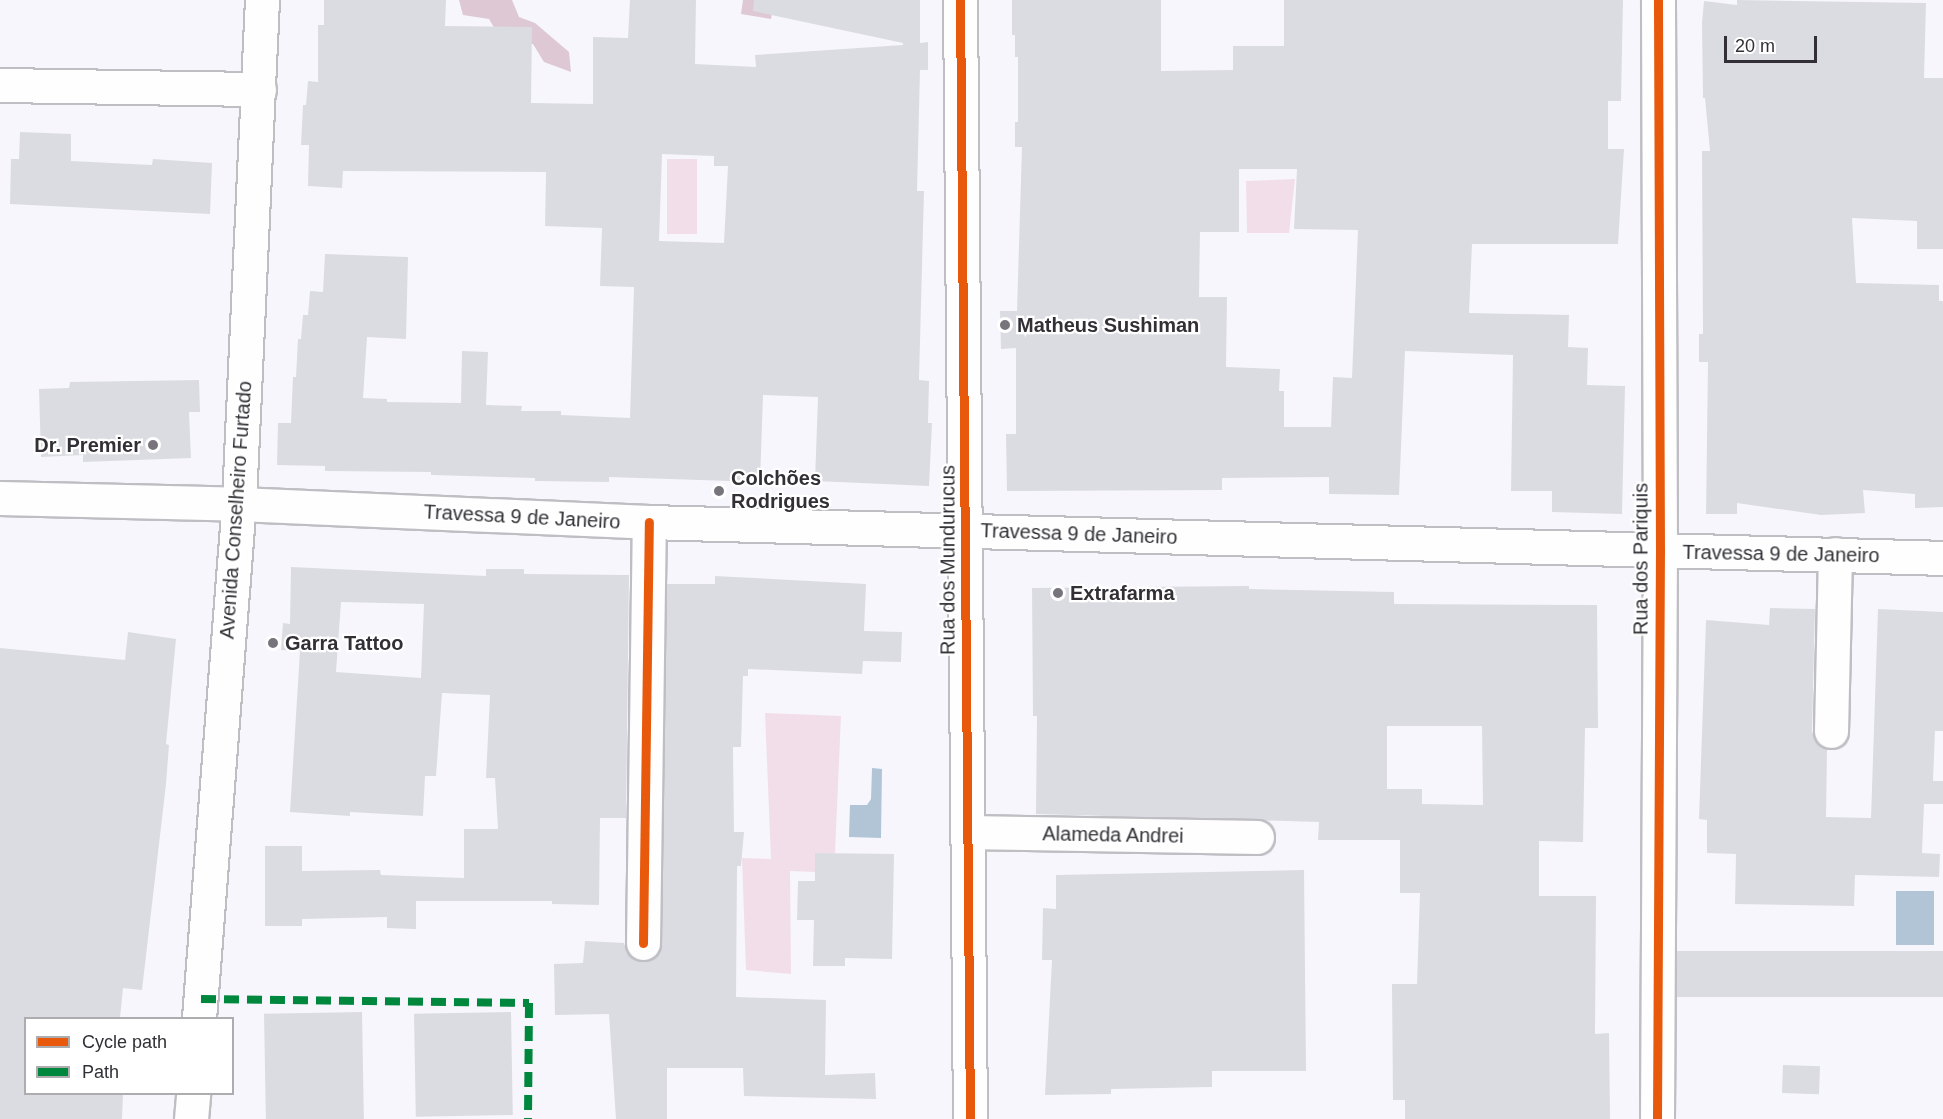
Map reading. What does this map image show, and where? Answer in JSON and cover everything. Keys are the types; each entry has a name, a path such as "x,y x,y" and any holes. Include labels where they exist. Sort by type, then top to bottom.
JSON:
{"street":[{"name":"Avenida Conselheiro Furtado","path":"199,1017 239,504 262,0"},
{"name":"Rua dos Mundurucus","path":"960,0 970,1119"},
{"name":"Rua dos Pariquis","path":"1657,1119 1660,552 1658,0"},
{"path":"0,85 259,89"},
{"name":"Travessa 9 de Janeiro","path":"0,498 239,504 649,522 1660,552 1943,558"},
{"path":"643,943 649,522"},
{"path":"1831,731 1835,554"},
{"name":"Alameda Andrei","path":"969,832 1257,837"},
{"path":"191,1119 193,1095"}],"shaded area":[{"path":"459,0 512,0 519,17 535,23 569,52 571,72 544,62 533,44 505,46 489,19 463,15"},
{"path":"743,0 774,0 771,19 741,14"},
{"path":"667,159 697,159 697,234 667,234"},
{"path":"1295,179 1289,233 1247,233 1246,181"},
{"path":"765,713 841,716 835,853 815,853 815,872 790,871 791,974 746,970 742,858 771,859"}],"water":[{"path":"872,768 882,769 881,838 849,837 850,805 867,805 871,799"},
{"path":"1896,891 1934,891 1934,945 1896,945"}],"building":[{"path":"324,0 446,0 445,26 532,27 531,103 593,104 593,37 628,38 630,0 696,0 695,64 756,67 755,55 903,45 903,43 753,11 754,0 920,0 920,43 928,42 928,70 920,70 917,191 924,191 919,380 929,381 928,423 932,423 929,486 815,481 818,397 763,395 760,482 609,477 609,482 535,481 535,478 431,475 431,472 325,471 325,466 277,465 278,423 291,423 293,377 296,377 298,339 301,339 303,315 308,315 310,291 323,292 325,254 408,257 406,339 367,337 363,398 387,399 387,402 461,403 462,351 488,352 486,405 522,406 521,411 561,411 561,415 630,418 634,287 600,286 602,228 545,226 546,172 343,171 342,188 308,186 309,145 301,145 303,105 306,105 308,81 318,82 318,25 324,25","holes":["662,154 714,156 714,166 728,166 724,243 659,241"]},
{"path":"1012,0 1161,0 1161,71 1233,70 1233,46 1284,46 1284,0 1623,0 1621,101 1608,101 1608,149 1624,149 1618,244 1472,244 1469,313 1569,315 1568,347 1588,348 1587,385 1625,386 1622,514 1552,512 1552,491 1511,491 1513,355 1405,351 1399,495 1329,494 1329,477 1222,478 1222,490 1007,491 1006,434 1016,434 1016,348 1001,349 1000,311 1017,311 1022,147 1015,147 1015,122 1018,122 1018,57 1015,57 1015,35 1012,35","holes":["1239,169 1297,169 1294,229 1358,230 1352,378 1333,377 1331,427 1284,427 1284,391 1279,391 1280,369 1226,367 1227,297 1199,297 1200,232 1239,232"]},
{"path":"1737,0 1926,3 1924,78 1943,78 1943,249 1917,249 1917,221 1852,218 1856,283 1939,285 1939,301 1943,301 1943,507 1915,508 1915,494 1863,490 1865,513 1821,515 1737,503 1737,514 1706,514 1708,362 1699,362 1699,334 1703,334 1702,151 1710,151 1705,98 1703,98 1702,23 1704,1 1737,5"},
{"path":"20,132 71,134 71,161 152,165 153,159 212,163 210,214 10,204 11,159 19,159"},
{"path":"199,380 200,412 189,412 191,458 83,462 83,455 41,457 39,389 69,388 70,382"},
{"path":"291,567 486,576 486,569 524,569 524,574 629,575 626,818 600,818 599,905 552,904 552,901 416,901 416,929 387,928 387,917 302,919 302,926 265,926 265,846 302,846 302,871 380,870 381,875 464,878 464,829 498,829 495,778 486,778 490,695 442,693 436,776 425,776 423,816 350,812 350,816 290,812 300,651 281,650 283,623 290,624","holes":["341,602 424,604 421,678 336,672"]},
{"path":"715,576 866,584 864,631 902,632 901,662 863,661 862,674 748,669 748,676 743,676 741,747 733,747 734,832 744,832 741,866 737,866 736,997 826,1000 825,1075 875,1073 876,1099 744,1096 743,1068 667,1068 667,1119 616,1119 609,1014 555,1015 554,964 583,963 585,941 624,943 627,953 642,962 653,959 659,952 662,943 667,584 715,584"},
{"path":"1249,586 1249,589 1394,592 1394,604 1597,605 1598,728 1585,728 1583,842 1539,841 1539,896 1596,896 1595,1034 1609,1033 1610,1119 1405,1119 1405,1100 1393,1100 1392,984 1417,984 1420,893 1400,893 1400,840 1318,840 1319,822 1036,814 1037,716 1033,716 1032,588","holes":["1387,726 1482,726 1483,805 1422,804 1422,789 1387,789"]},
{"path":"1770,608 1815,609 1812,731 1815,740 1827,749 1826,817 1871,818 1878,609 1943,612 1943,731 1935,731 1933,781 1943,781 1943,804 1924,804 1922,853 1940,854 1939,877 1855,875 1854,906 1735,904 1736,854 1707,853 1707,820 1699,819 1706,620 1769,625"},
{"path":"128,632 176,639 166,744 169,745 166,784 142,990 123,988 120,1017 24,1017 24,1095 123,1095 122,1119 0,1119 0,648 125,660"},
{"path":"815,853 894,854 892,959 845,958 845,966 813,966 814,920 797,920 798,881 815,881"},
{"path":"1304,870 1306,1071 1212,1071 1212,1087 1111,1089 1111,1094 1045,1095 1052,960 1042,960 1043,908 1056,909 1056,875"},
{"path":"1677,951 1943,951 1943,997 1677,997"},
{"path":"362,1012 364,1119 266,1119 264,1014"},
{"path":"511,1012 513,1115 416,1117 414,1014"},
{"path":"1783,1065 1820,1066 1819,1094 1782,1093"}],"marked path":[{"path":"201,999 529,1003 528,1119"}],"cycle path":[{"path":"960,0 970,1119"},
{"path":"1657,1119 1660,552 1658,0"},
{"path":"643,943 649,522"}],"place":[{"name":"Matheus Sushiman","path":"1005,325"},
{"name":"Dr. Premier","path":"153,445"},
{"name":"Colchões Rodrigues","path":"719,491"},
{"name":"Extrafarma","path":"1058,593"},
{"name":"Garra Tattoo","path":"273,643"}]}
